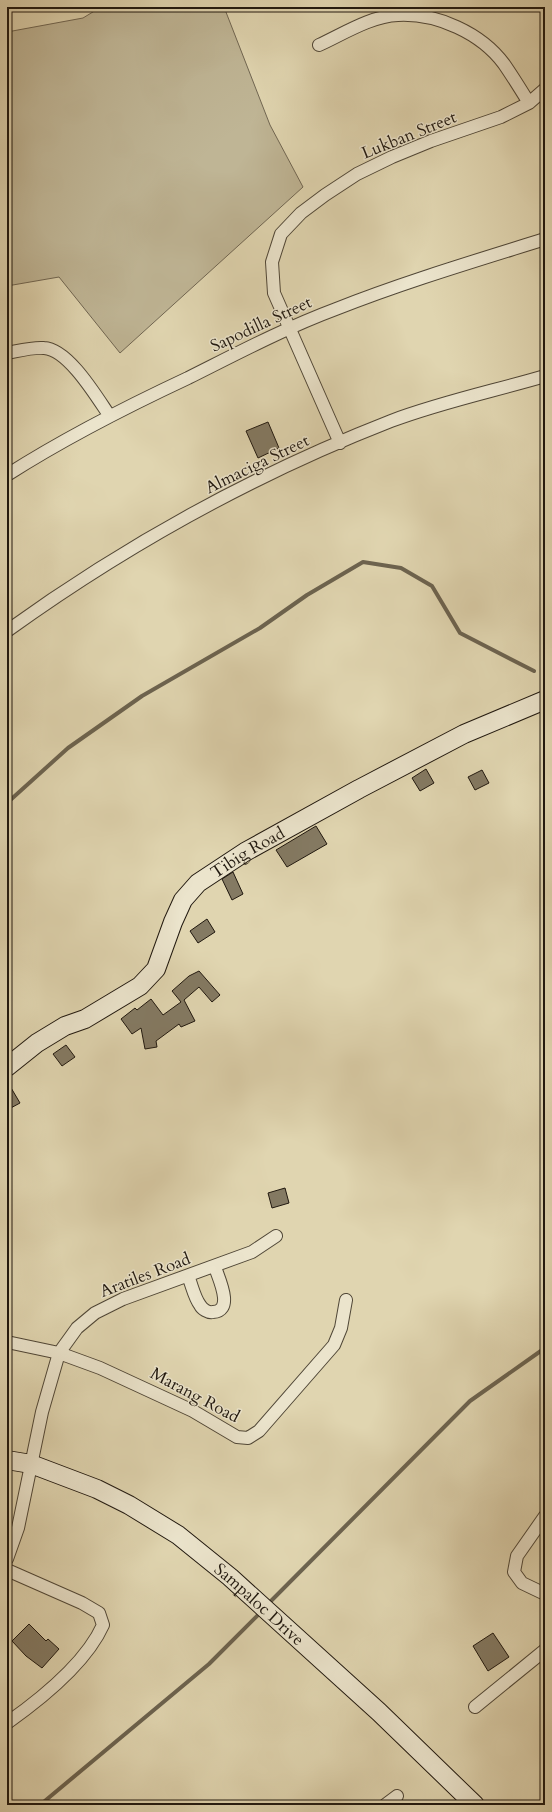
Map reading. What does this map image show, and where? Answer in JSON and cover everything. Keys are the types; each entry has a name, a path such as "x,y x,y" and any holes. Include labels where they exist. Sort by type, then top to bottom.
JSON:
{"main road":[{"name":"Tibig Road","path":"7,1067 37,1043 65,1026 85,1019 140,986 156,969 173,922 183,900 198,883 245,852 359,788 464,734 545,700"},
{"name":"Sampaloc Drive","path":"7,1460 32,1464 97,1488 129,1505 178,1535 230,1577 379,1712 476,1805"}],"street":[{"path":"319,45 371,21 397,15 422,16 454,25 480,40 504,63 529,103"},
{"name":"Lukban Street","path":"340,444 274,293 272,262 281,234 301,214 325,195 357,174 392,157 432,141 501,118 529,103 545,89"},
{"name":"Sapodilla Street","path":"7,475 110,415 290,328 384,290 545,239"},
{"path":"7,353 44,348 58,352 68,360 110,415"},
{"name":"Almaciga Street","path":"7,631 59,593 139,544 276,472 404,417 545,376"},
{"name":"Aratiles Road","path":"7,1559 18,1528 42,1412 58,1353 77,1328 95,1313 124,1299 252,1252 276,1236"},
{"path":"188,1276 200,1305 206,1311 213,1312 219,1310 224,1305 225,1296 215,1266"},
{"name":"Marang Road","path":"7,1342 58,1353 100,1368 143,1386 193,1411 236,1437 248,1438 259,1431 334,1345 341,1328 346,1300"},
{"path":"545,1516 517,1556 514,1572 522,1583 545,1594"},
{"path":"7,1570 82,1603 98,1614 103,1625 98,1635 81,1657 60,1680 28,1709 7,1722"},
{"path":"475,1707 545,1650"},
{"path":"385,1805 397,1796"}],"shaded area":[{"path":"101,7 224,7 270,125 303,187 120,353 59,277 7,286 7,32 83,18"}],"building":[{"path":"268,422 279,448 258,458 246,431"},
{"path":"426,769 434,783 420,791 412,778"},
{"path":"482,770 489,783 475,790 468,777"},
{"path":"316,826 327,844 287,867 276,850"},
{"path":"233,872 243,894 232,900 222,879"},
{"path":"207,919 215,932 198,943 190,931"},
{"path":"199,971 220,995 212,1002 199,987 184,1000 195,1021 181,1027 179,1024 156,1041 157,1047 145,1049 141,1028 132,1034 121,1019 135,1008 137,1010 151,999 163,1015 181,1002 172,991 189,976"},
{"path":"66,1045 75,1057 62,1066 53,1054"},
{"path":"7,1081 20,1103 7,1110"},
{"path":"285,1188 289,1203 272,1208 268,1193"},
{"path":"29,1624 46,1641 48,1639 59,1649 42,1668 26,1656 12,1641"},
{"path":"493,1633 509,1657 488,1671 473,1646"}],"waterway":[{"path":"7,803 68,748 142,696 260,628 307,595 363,562 401,568 432,586 460,633 534,671"},
{"path":"267,1605 470,1401 545,1348"},
{"path":"40,1805 209,1664 261,1612"}]}
